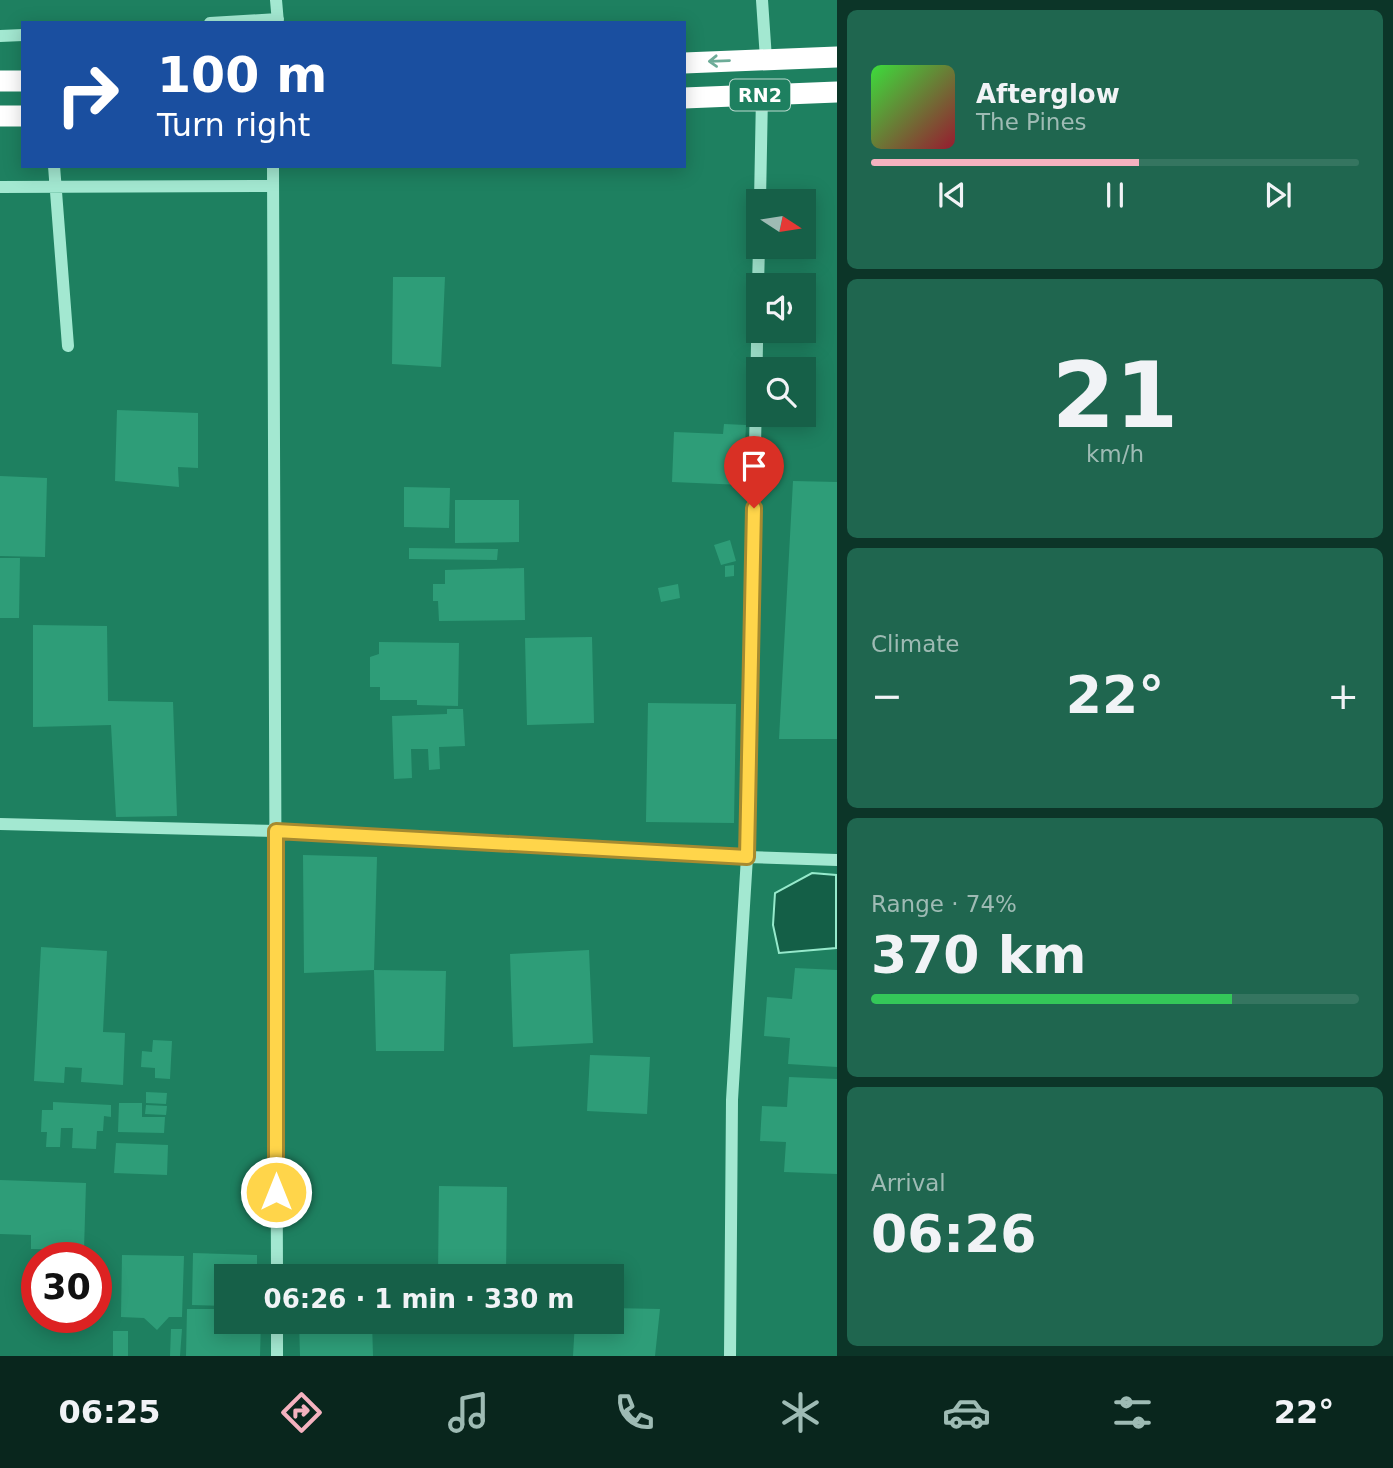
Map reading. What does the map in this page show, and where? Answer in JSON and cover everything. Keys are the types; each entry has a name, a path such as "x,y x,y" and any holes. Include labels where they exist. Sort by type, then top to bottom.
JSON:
{"highway":[{"name":"RN2","path":"686,63 836,57"},
{"path":"0,81 21,81"},
{"name":"RN2","path":"686,98 836,92"},
{"path":"0,116 21,116"}],"street":[{"path":"276,0 278,21"},
{"path":"762,0 766,59"},
{"path":"0,36 21,35"},
{"path":"760,189 762,95"},
{"path":"54,168 68,346"},
{"path":"273,168 277,1264"},
{"path":"0,187 273,186"},
{"path":"730,1356 732,1100 747,857 757,343"},
{"path":"0,824 276,831 836,860"},
{"path":"277,1334 277,1356"}],"shaded area":[{"path":"812,873 836,875 836,948 779,953 773,925 775,893"}],"building":[{"path":"393,277 445,277 441,367 392,364"},
{"path":"117,410 198,413 198,468 178,467 179,487 115,481"},
{"path":"724,424 746,425 743,485 672,482 674,432 723,434"},
{"path":"0,476 47,478 45,557 0,556"},
{"path":"793,481 837,482 837,739 779,739"},
{"path":"404,487 450,488 449,528 404,527"},
{"path":"455,500 519,500 519,542 455,543"},
{"path":"730,540 736,561 721,565 714,545"},
{"path":"409,548 498,549 497,560 409,559"},
{"path":"0,558 20,558 19,618 0,618"},
{"path":"734,565 734,576 725,577 725,566"},
{"path":"524,568 525,620 439,621 438,601 433,601 433,584 445,584 445,570"},
{"path":"678,584 680,598 661,602 658,588"},
{"path":"33,625 107,626 108,701 173,702 177,816 116,817 111,725 33,727"},
{"path":"592,637 594,723 527,725 525,638"},
{"path":"379,642 459,643 458,706 417,705 417,700 380,700 380,687 370,687 370,657 379,654"},
{"path":"648,703 736,704 734,823 646,822"},
{"path":"447,709 463,709 465,746 439,747 440,769 429,770 428,749 411,749 412,778 394,779 392,716 447,714"},
{"path":"303,855 377,857 374,970 304,973"},
{"path":"41,947 107,951 103,1032 125,1033 123,1085 81,1082 82,1068 65,1067 64,1083 34,1081"},
{"path":"589,950 593,1043 513,1047 510,954"},
{"path":"795,968 837,970 837,1067 788,1064 790,1038 764,1036 767,997 792,999"},
{"path":"374,970 446,971 444,1051 376,1051"},
{"path":"153,1040 172,1041 170,1079 155,1078 155,1068 141,1067 142,1051 152,1052"},
{"path":"590,1055 650,1057 647,1114 587,1111"},
{"path":"789,1077 837,1079 837,1174 784,1172 786,1142 760,1141 762,1106 787,1107"},
{"path":"146,1092 167,1093 166,1104 146,1103"},
{"path":"53,1102 111,1105 111,1117 104,1116 103,1131 97,1131 96,1149 72,1148 73,1128 61,1128 60,1147 46,1147 47,1132 41,1132 42,1110 53,1110"},
{"path":"119,1103 142,1103 142,1117 165,1117 164,1133 118,1132"},
{"path":"146,1105 167,1106 166,1115 145,1114"},
{"path":"116,1143 168,1145 167,1175 114,1173"},
{"path":"0,1180 86,1183 84,1242 31,1242 31,1235 0,1234"},
{"path":"439,1186 507,1187 506,1264 438,1264"},
{"path":"193,1253 257,1255 257,1264 214,1264 214,1306 192,1305"},
{"path":"122,1255 184,1256 182,1317 169,1317 157,1330 144,1318 121,1317"},
{"path":"624,1308 660,1309 655,1356 573,1356 574,1334 624,1334"},
{"path":"187,1309 214,1309 214,1334 261,1334 260,1356 186,1356"},
{"path":"171,1329 182,1329 180,1356 170,1356"},
{"path":"113,1331 128,1331 128,1356 113,1356"},
{"path":"299,1334 372,1334 373,1356 300,1356"}],"route":[{"path":"276,1192 276,831 747,857 754,508"}]}
